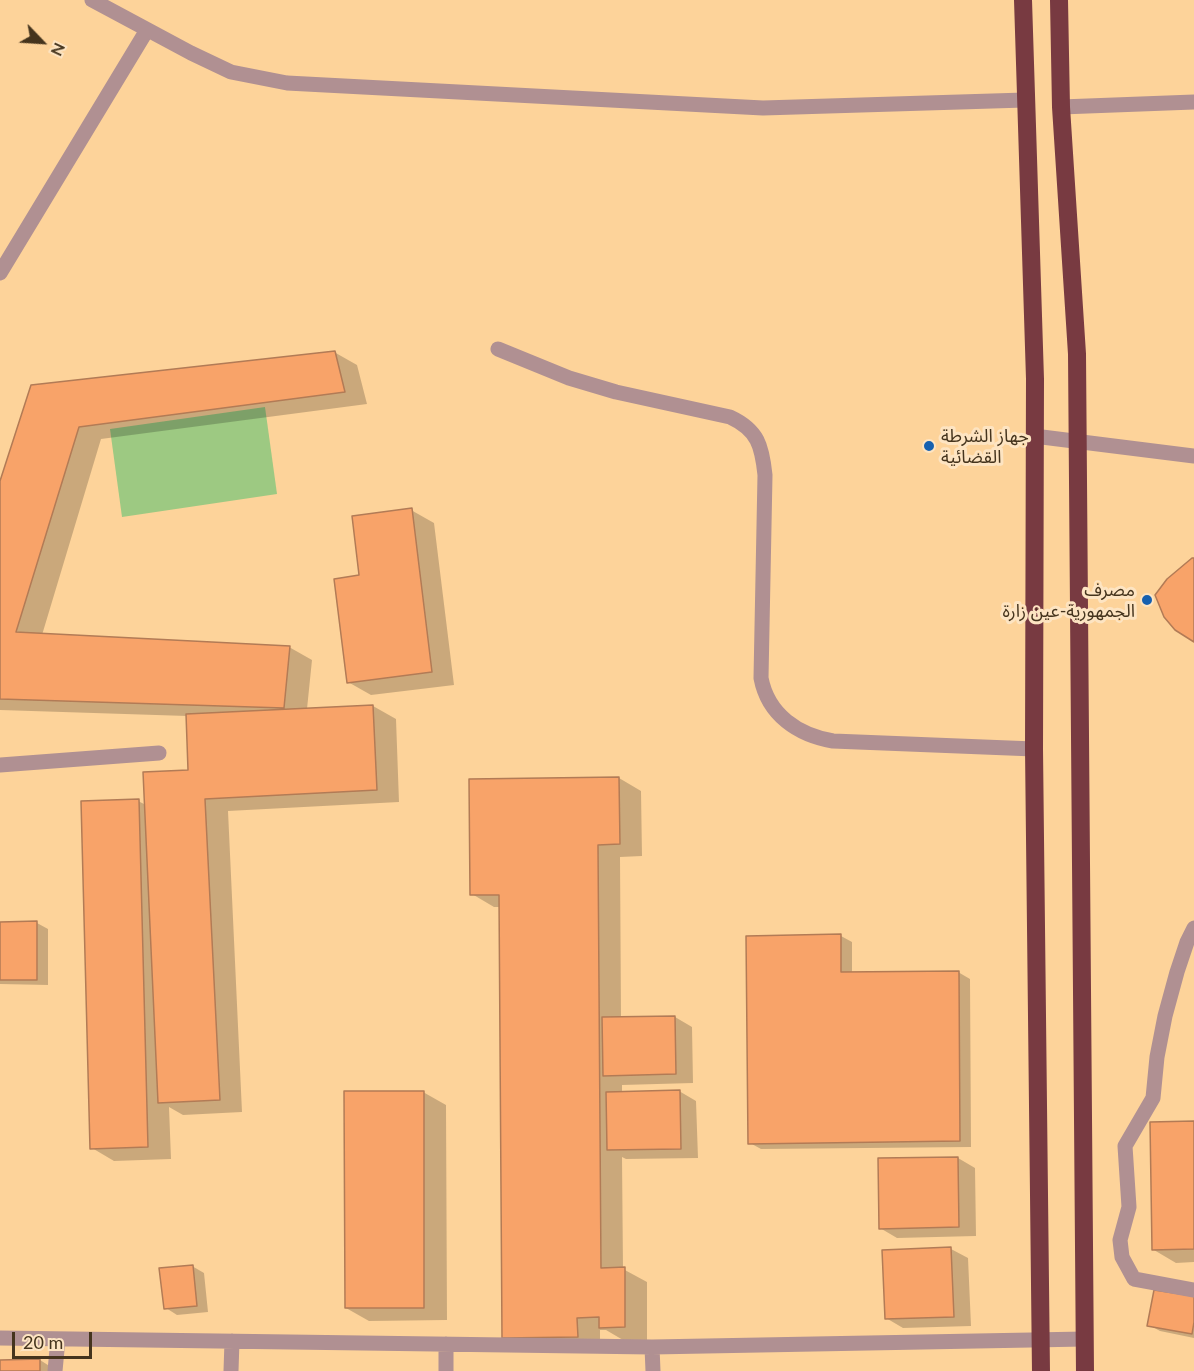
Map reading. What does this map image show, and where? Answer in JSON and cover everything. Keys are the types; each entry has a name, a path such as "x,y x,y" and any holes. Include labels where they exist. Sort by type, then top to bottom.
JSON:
{"highway":[{"path":"1023,0 1035,379 1034,749 1041,1371"},
{"path":"1059,0 1061,107 1077,354 1085,1371"}],"street":[{"path":"92,0 231,72 287,83 763,108 1025,100"},
{"path":"0,273 147,30"},
{"path":"1061,107 1194,102"},
{"path":"498,349 569,378 606,390 730,417 743,423 753,432 760,445 765,475 760,678 764,693 785,721 816,738 834,741 1034,749"},
{"path":"1034,436 1194,456"},
{"path":"0,765 159,753"},
{"path":"1194,928 1186,942 1165,1016 1157,1057 1153,1098 1125,1146 1129,1207 1120,1240 1122,1257 1134,1279 1194,1290"},
{"path":"0,1338 652,1347 1085,1339"},
{"path":"55,1371 58,1339"},
{"path":"231,1371 232,1341"},
{"path":"446,1344 446,1371"},
{"path":"652,1347 653,1371"}],"green space":[{"path":"265,407 277,494 122,517 110,429"}],"building":[{"path":"335,351 345,392 79,427 16,632 290,646 284,708 0,699 0,481 31,385"},
{"path":"412,508 432,672 347,683 334,579 359,575 352,516"},
{"path":"1194,558 1194,642 1175,630 1164,617 1155,595 1167,579"},
{"path":"373,705 377,790 205,799 220,1100 158,1103 143,772 188,770 186,714"},
{"path":"619,777 620,844 598,845 601,1268 625,1267 625,1327 599,1328 599,1317 577,1318 578,1337 502,1338 499,895 470,895 469,779"},
{"path":"139,799 148,1147 90,1149 81,801"},
{"path":"37,921 37,980 0,980 0,922"},
{"path":"841,934 841,972 959,971 960,1141 748,1144 746,936"},
{"path":"675,1016 676,1074 603,1076 602,1017"},
{"path":"680,1090 681,1149 607,1150 606,1092"},
{"path":"344,1091 424,1091 424,1308 345,1308"},
{"path":"1194,1121 1194,1249 1152,1250 1150,1122"},
{"path":"958,1157 959,1227 879,1229 878,1158"},
{"path":"951,1247 954,1317 885,1319 882,1250"},
{"path":"193,1265 197,1306 164,1309 159,1268"},
{"path":"1154,1290 1194,1296 1192,1334 1147,1326"},
{"path":"40,1359 40,1371 0,1371 0,1360"}],"place":[{"name":"جهاز الشرطة القضائية","path":"929,446"},
{"name":"مصرف الجمهورية-عين زارة","path":"1147,600"}]}
